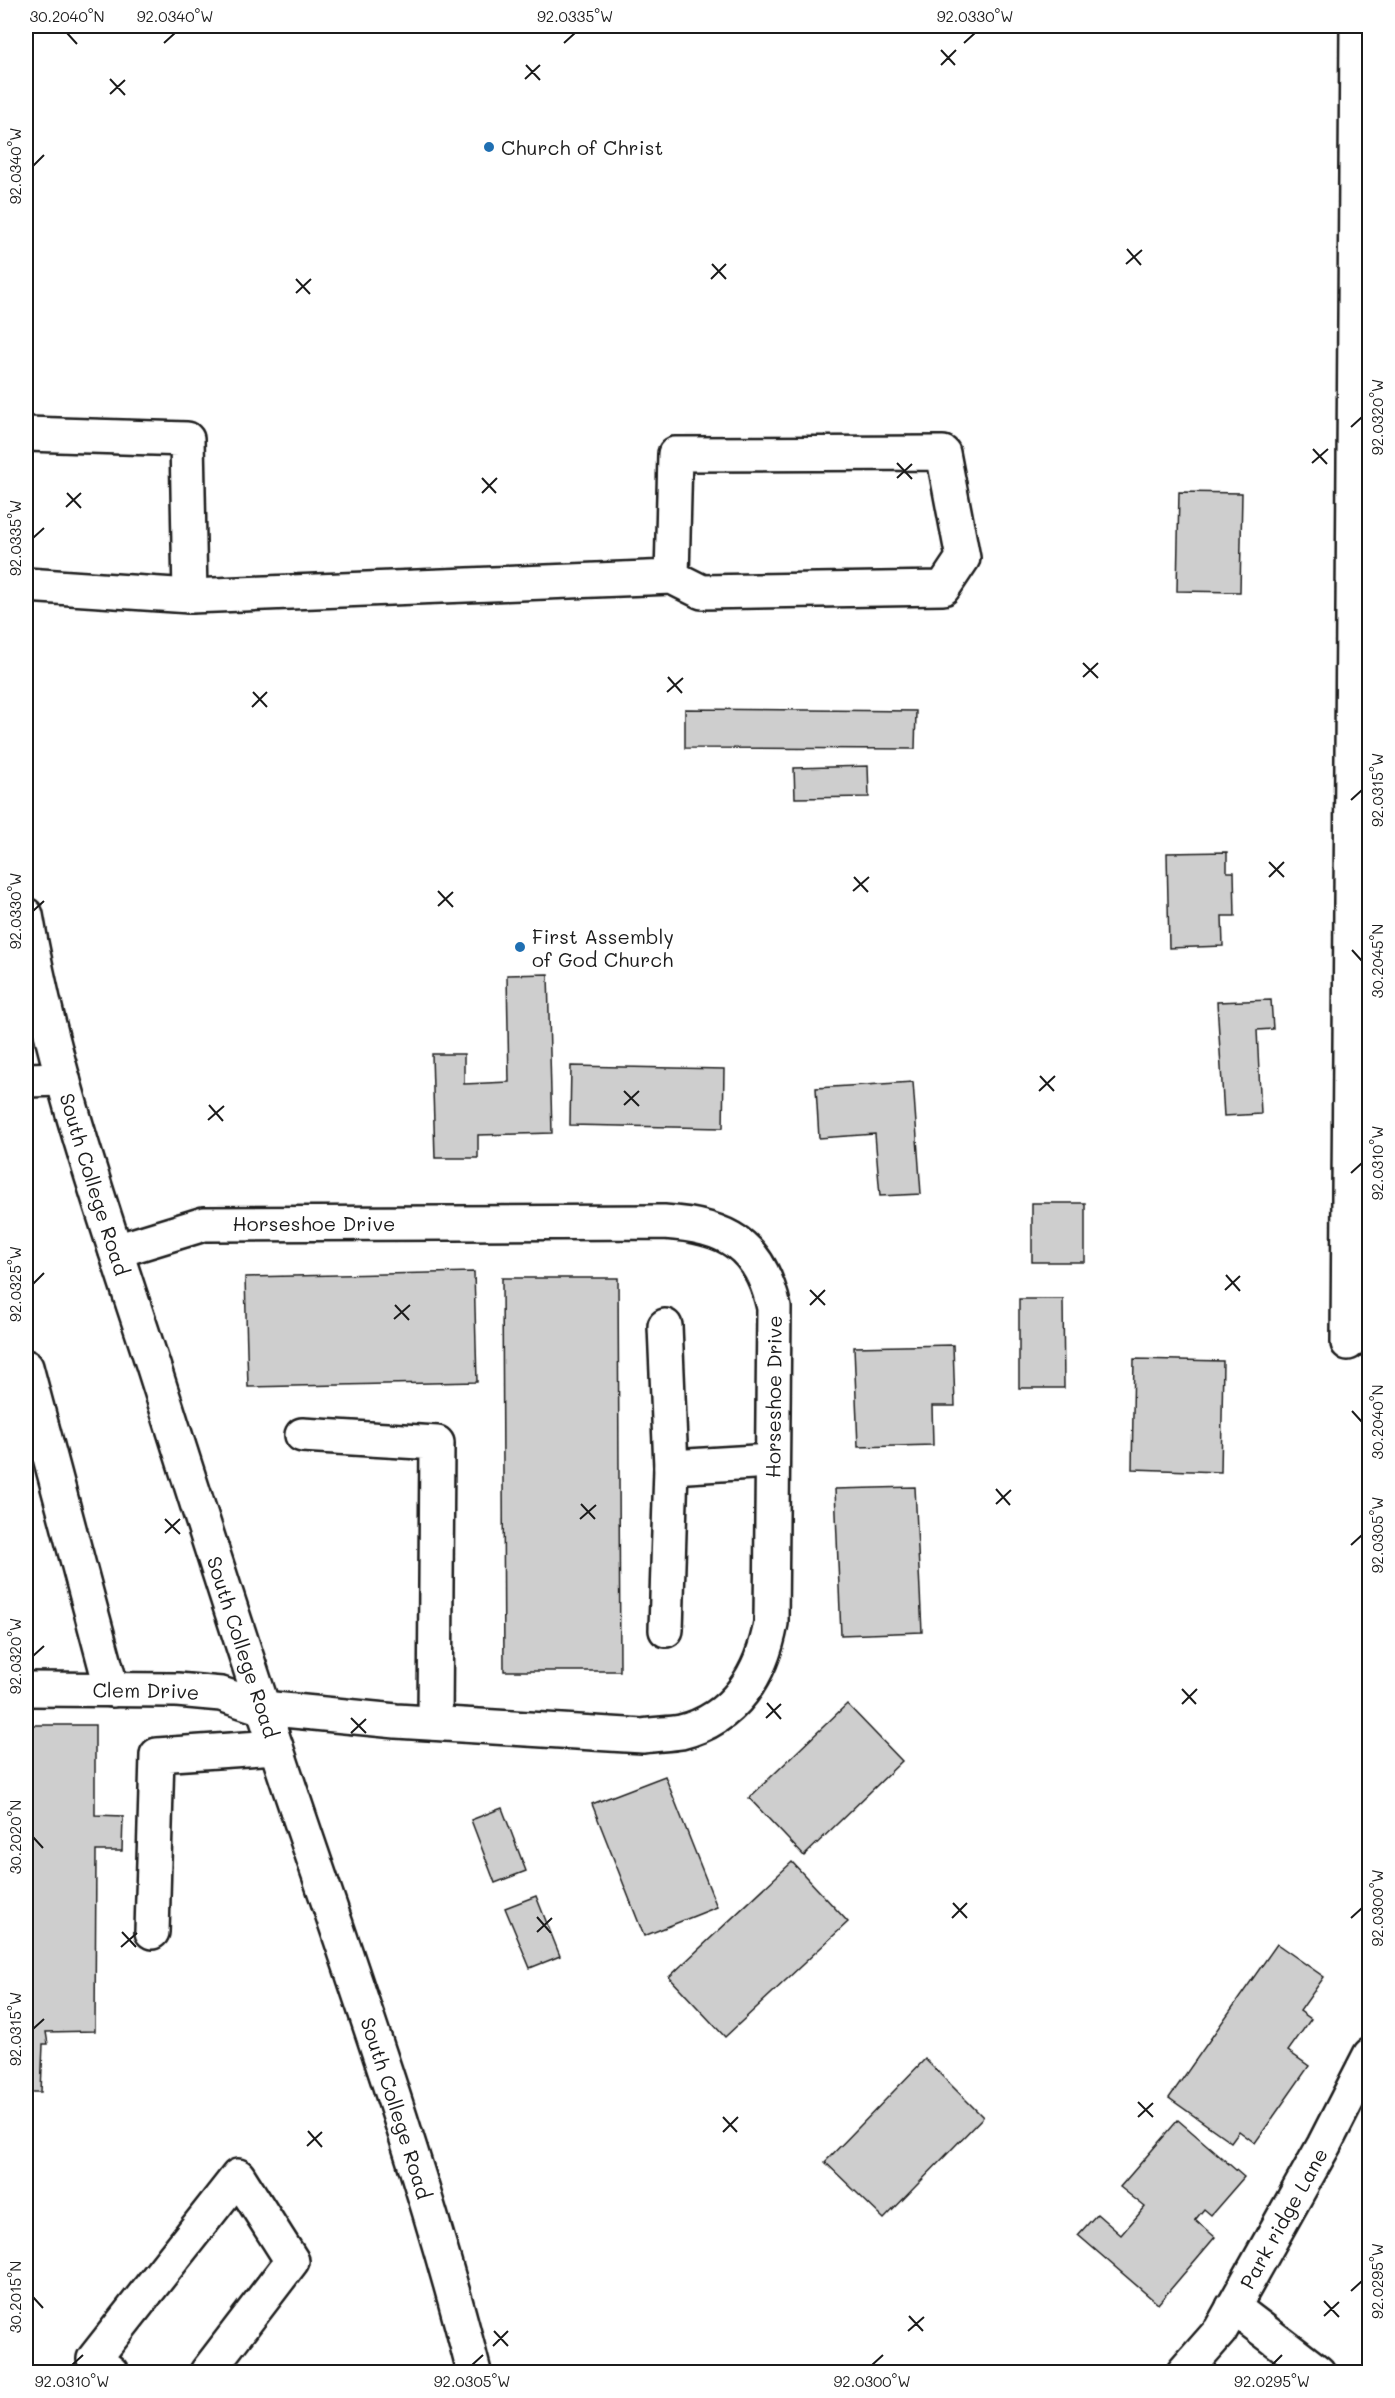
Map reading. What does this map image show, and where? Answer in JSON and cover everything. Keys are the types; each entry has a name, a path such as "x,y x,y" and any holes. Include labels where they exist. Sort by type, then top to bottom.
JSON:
{"street":[{"path":"1348,1343 1357,26"},
{"path":"26,434 187,439 190,596"},
{"path":"26,585 190,596 672,577 702,592 943,588 963,558 943,453 675,454 672,577"},
{"name":"South College Road","path":"26,915 36,978 80,1140 263,1708 411,2153 460,2316 474,2373"},
{"path":"26,1080 63,1079"},
{"name":"Horseshoe Drive","path":"116,1251 204,1224 664,1222 709,1227 724,1233 746,1249 770,1290 774,1308 771,1623 767,1646 752,1680 727,1708 709,1721 681,1732 643,1736 435,1723 263,1708"},
{"path":"665,1326 671,1467 666,1630"},
{"path":"26,1366 112,1689"},
{"path":"302,1435 437,1443 435,1723"},
{"path":"671,1467 772,1461"},
{"name":"Clem Drive","path":"26,1689 177,1690 221,1694 263,1708"},
{"path":"152,1932 157,1755 276,1747"},
{"name":"Park ridge Lane","path":"1184,2373 1220,2331 1324,2145 1370,2055"},
{"path":"111,2373 94,2359 238,2176 292,2261 207,2373"},
{"path":"1233,2307 1318,2373"}],"building":[{"path":"1179,492 1242,493 1240,592 1177,591"},
{"path":"685,709 916,711 915,749 685,748"},
{"path":"868,766 869,797 795,798 794,768"},
{"path":"1227,852 1227,872 1234,872 1235,916 1222,916 1223,946 1169,948 1167,853"},
{"path":"548,974 552,1133 478,1135 478,1158 435,1158 432,1054 464,1054 464,1084 509,1082 507,975"},
{"path":"1271,1000 1273,1029 1257,1030 1261,1114 1224,1116 1217,1002"},
{"path":"571,1066 724,1069 723,1128 570,1125"},
{"path":"913,1082 921,1194 880,1196 875,1134 819,1138 816,1088"},
{"path":"1032,1203 1085,1203 1085,1262 1032,1262"},
{"path":"474,1272 477,1382 248,1387 245,1277"},
{"path":"502,1278 618,1278 620,1671 504,1671"},
{"path":"1019,1299 1063,1299 1064,1388 1019,1388"},
{"path":"953,1345 955,1406 932,1406 933,1445 858,1447 854,1347"},
{"path":"1134,1359 1223,1361 1221,1472 1132,1469"},
{"path":"915,1487 922,1632 841,1635 835,1489"},
{"path":"847,1704 902,1761 804,1856 749,1798"},
{"path":"26,1725 95,1725 95,1815 123,1816 122,1851 96,1851 95,2031 46,2032 48,2044 43,2044 41,2092 26,2092"},
{"path":"665,1776 717,1907 644,1936 592,1804"},
{"path":"502,1808 526,1871 495,1883 471,1820"},
{"path":"792,1862 848,1922 725,2037 669,1977"},
{"path":"536,1896 560,1956 530,1968 505,1908"},
{"path":"1277,1944 1324,1977 1300,2011 1311,2019 1288,2051 1309,2066 1255,2143 1239,2131 1231,2142 1169,2098"},
{"path":"925,2059 983,2117 884,2219 825,2162"},
{"path":"1178,2120 1244,2177 1211,2215 1204,2209 1195,2220 1215,2237 1158,2304 1078,2235 1097,2214 1121,2235 1145,2207 1120,2187"},
{"path":"1370,2247 1370,2266 1364,2249"}],"place":[{"name":"Church of Christ","path":"489,147"},
{"name":"First Assembly of God Church","path":"520,947"}]}
